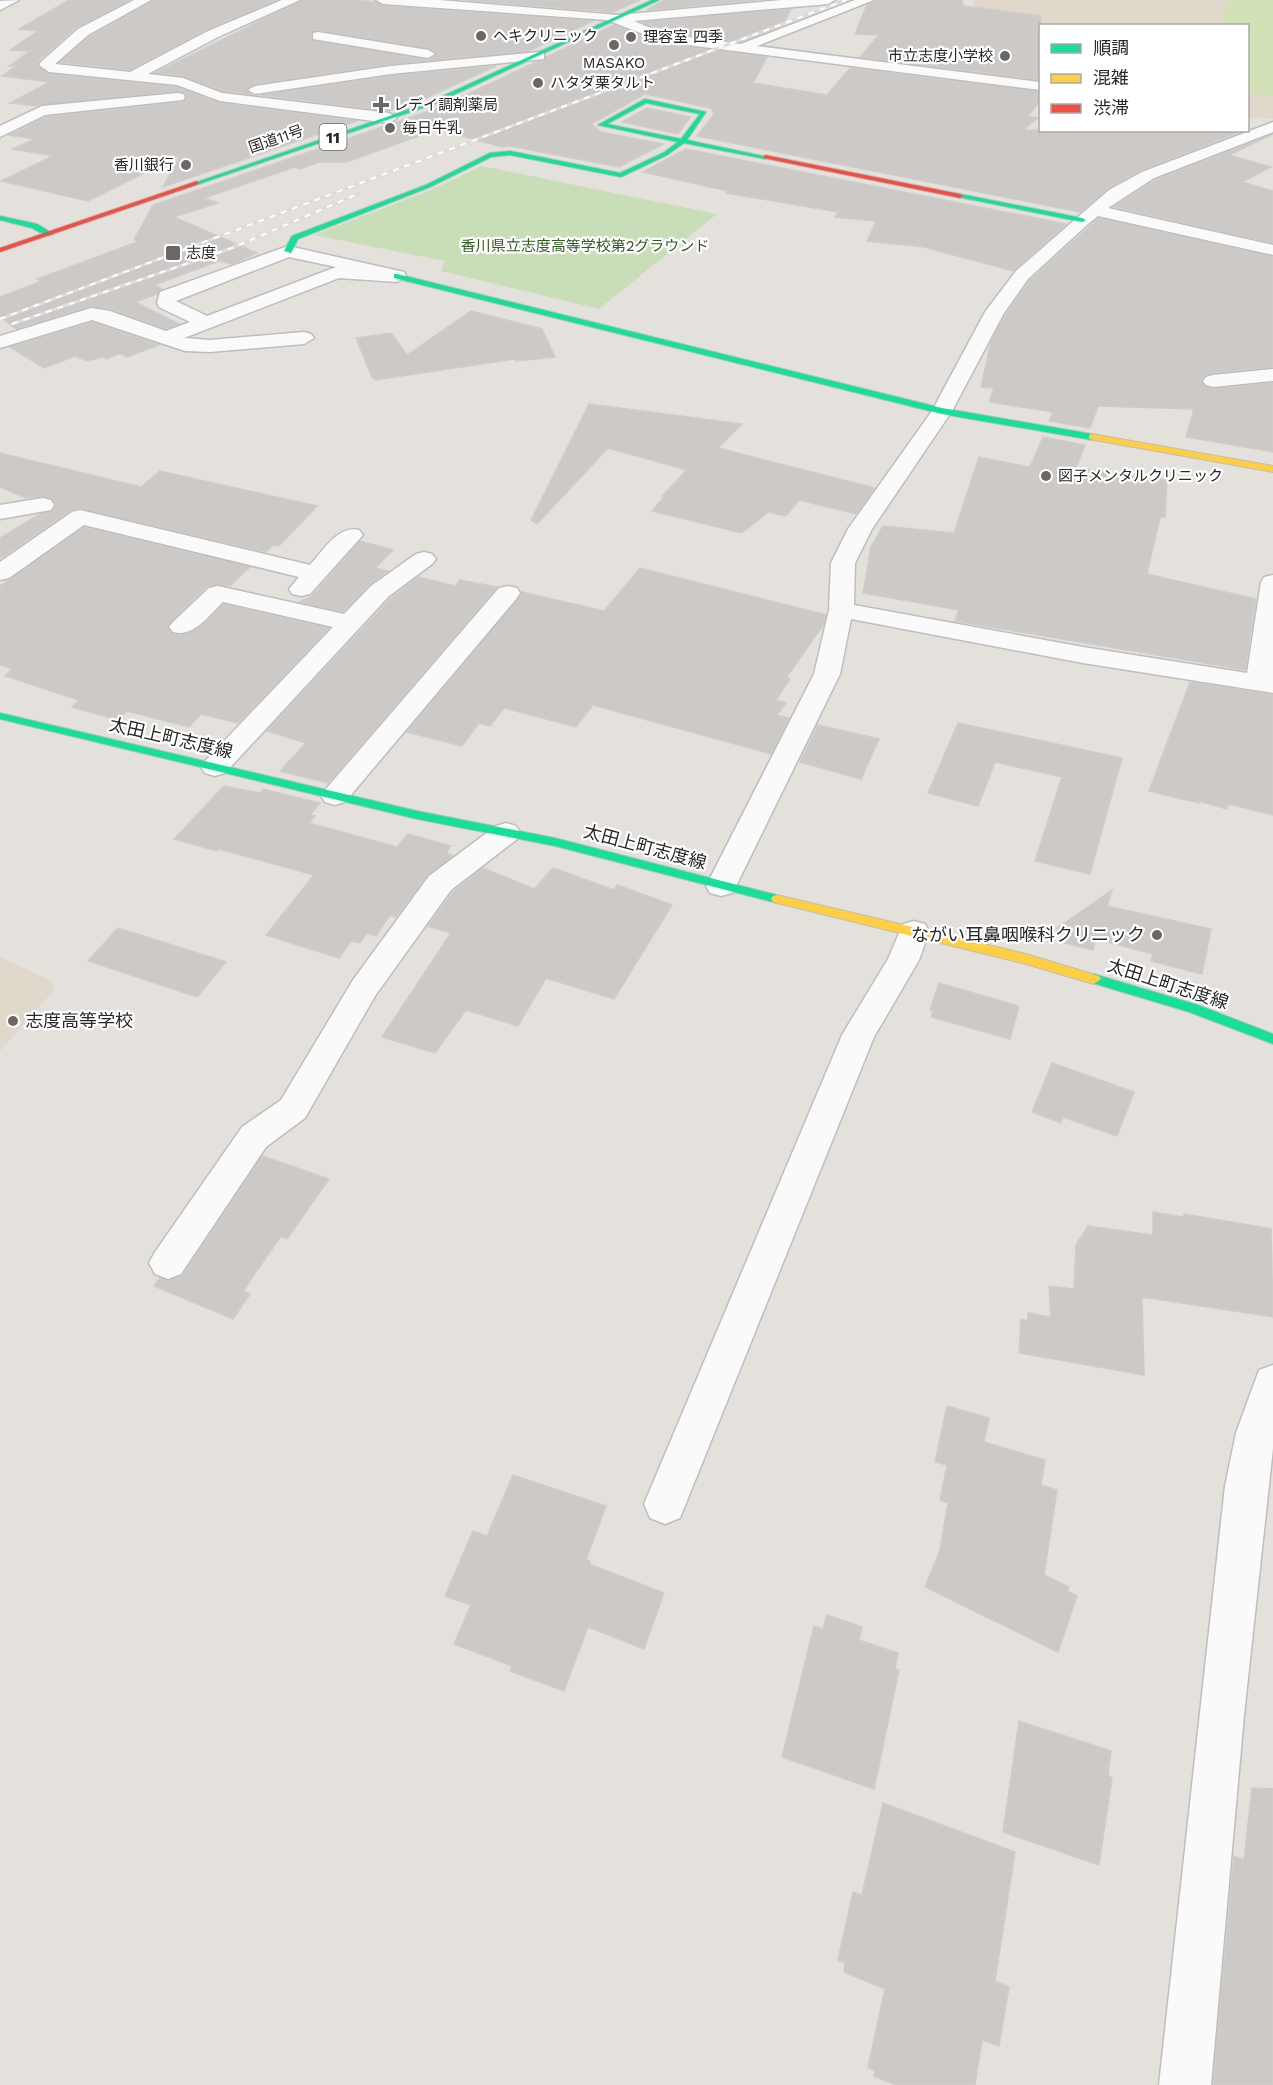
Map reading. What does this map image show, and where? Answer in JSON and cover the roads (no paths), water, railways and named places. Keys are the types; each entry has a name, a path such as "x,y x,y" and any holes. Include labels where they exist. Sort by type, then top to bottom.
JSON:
{"main road":[{"name":"国道11号","path":"0,250 432,103 656,0"},
{"path":"288,251 295,238 428,186 490,155 510,153 551,163 621,175 665,154 682,142 704,112 645,101 601,125 682,142 1089,215"},
{"path":"0,218 34,226 50,234"},
{"path":"397,276 942,411 1273,469"},
{"name":"太田上町志度線","path":"0,716 335,796 555,842 721,886 1026,959 1193,1008 1273,1039"}],"street":[{"path":"0,6 12,0"},
{"path":"144,0 83,32 46,65 49,68 129,78 178,81 196,86 213,96 388,118"},
{"path":"129,78 213,34 293,0"},
{"path":"383,0 618,18 828,0"},
{"path":"744,48 755,41 867,0"},
{"path":"618,18 641,30 664,38 1039,86"},
{"path":"318,36 474,62"},
{"path":"42,111 213,96 369,73 538,56"},
{"path":"0,132 108,75"},
{"path":"0,120 17,122"},
{"path":"1249,120 1273,126"},
{"path":"721,886 827,674 841,610 843,563 851,546 860,529 942,411 995,312 1022,275 1115,194 1148,175 1273,126"},
{"path":"1089,215 1273,250"},
{"path":"204,322 166,303 167,296 288,251 397,276"},
{"path":"167,338 336,273 353,272 397,276"},
{"path":"0,342 91,314 103,315 185,345 210,346 304,338"},
{"path":"1213,381 1273,375"},
{"path":"0,512 43,505"},
{"path":"0,573 80,517 315,574"},
{"path":"284,608 351,535"},
{"path":"215,767 380,591 424,558"},
{"path":"841,610 1083,655 1266,683 1273,582"},
{"path":"182,627 218,593 350,623"},
{"path":"335,796 508,593"},
{"path":"168,1263 254,1137 293,1109 364,988 440,883 506,833"},
{"path":"665,1504 858,1035 903,960 914,932"},
{"path":"1185,2085 1220,1709 1251,1464 1263,1404 1273,1383"}],"railway":[{"path":"0,319 846,0"},
{"path":"12,324 232,248 360,193"}],"place":[{"name":"ヘキクリニック","path":"481,36"},
{"name":"理容室 四季","path":"631,37"},
{"name":"MASAKO","path":"614,45"},
{"name":"市立志度小学校","path":"1005,56"},
{"name":"ハタダ栗タルト","path":"538,83"},
{"name":"レデイ調剤薬局","path":"381,105"},
{"name":"毎日牛乳","path":"390,128"},
{"name":"香川銀行","path":"186,165"},
{"name":"志度","path":"173,253"},
{"name":"図子メンタルクリニック","path":"1046,476"},
{"name":"ながい耳鼻咽喉科クリニック","path":"1157,935"},
{"name":"志度高等学校","path":"13,1021"}],"park label":[{"name":"香川県立志度高等学校第2グラウンド","path":"585,246"}]}
